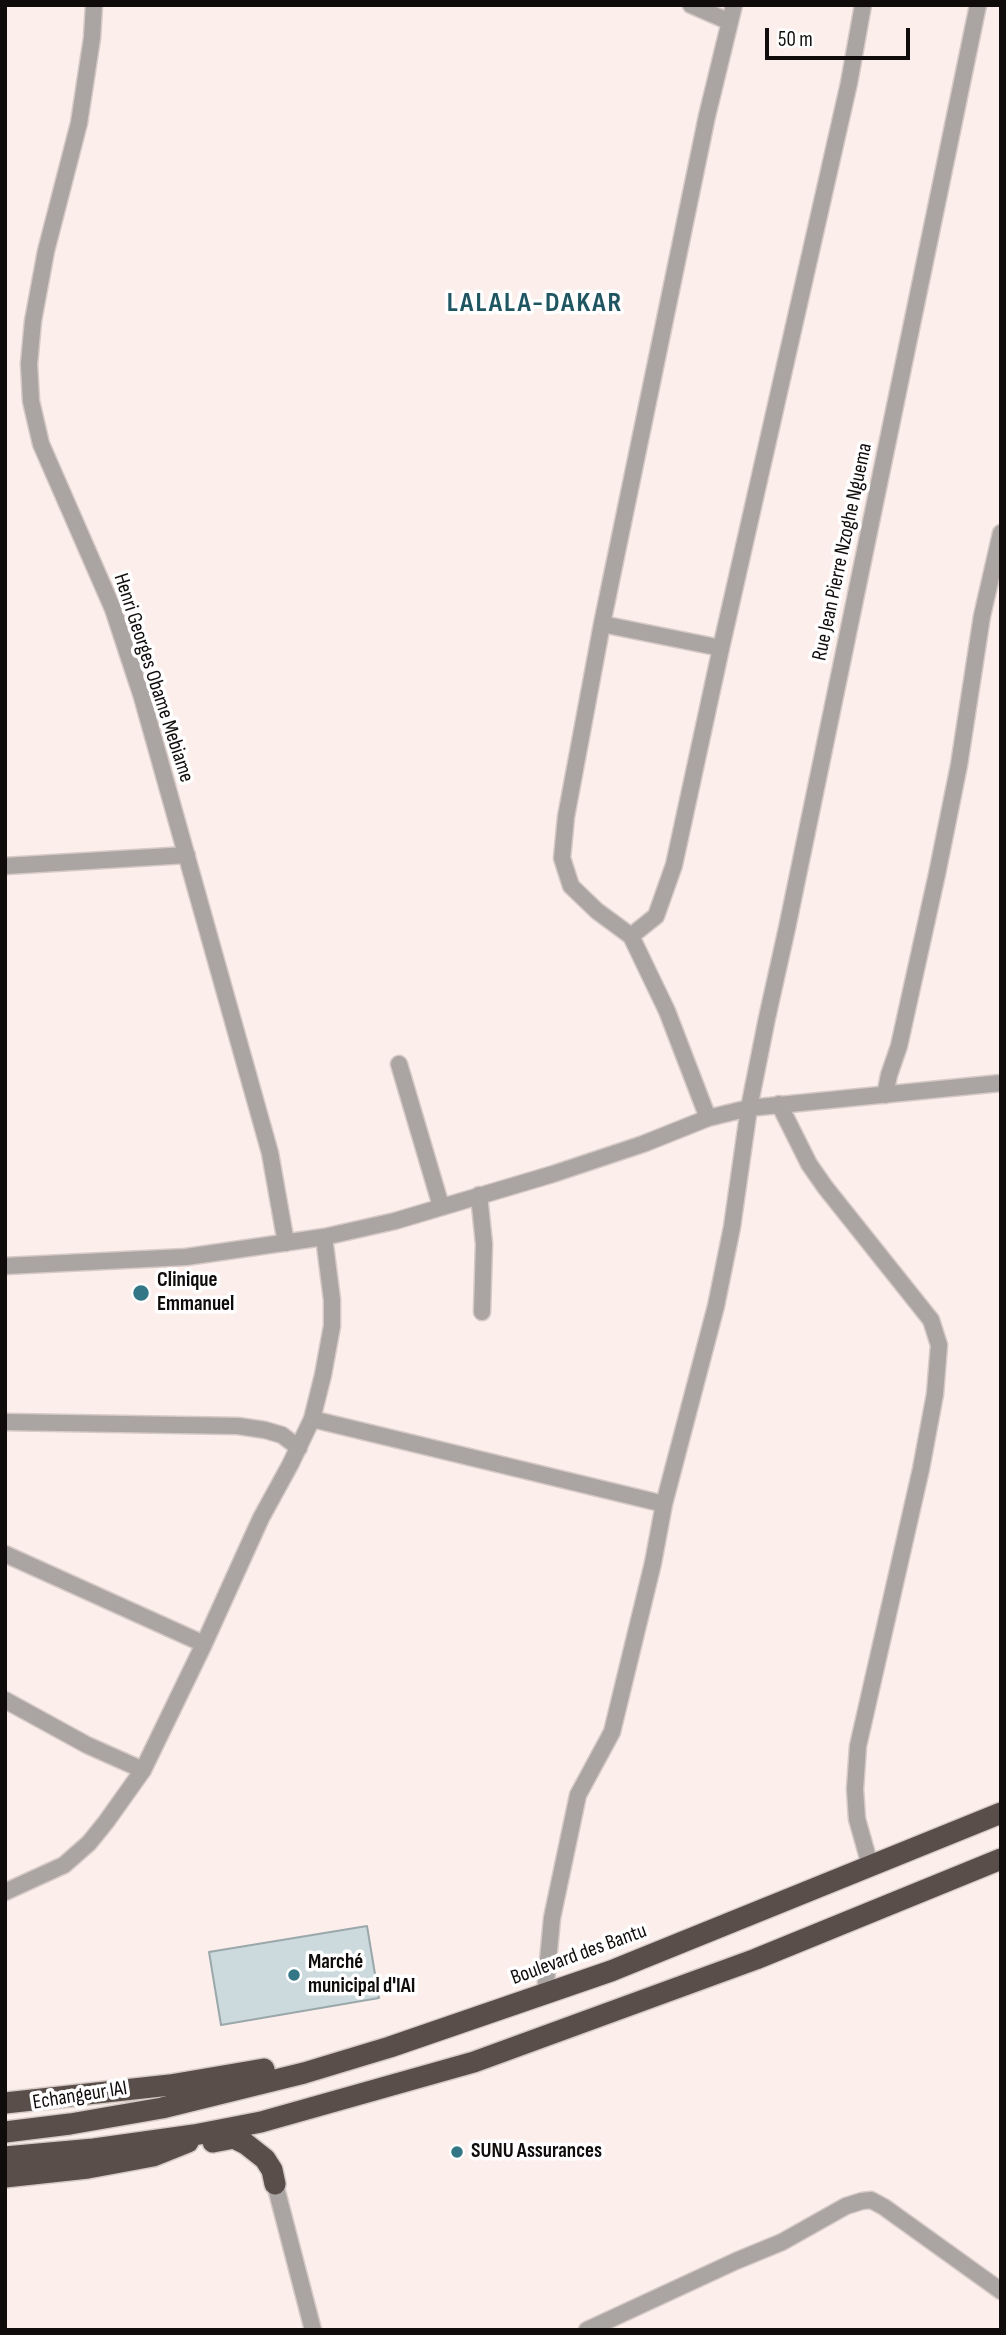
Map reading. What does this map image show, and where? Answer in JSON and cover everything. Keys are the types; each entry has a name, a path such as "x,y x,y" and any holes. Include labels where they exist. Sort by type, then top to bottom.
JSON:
{"highway":[{"name":"Boulevard des Bantu","path":"162,2108 304,2073 390,2047 611,1971 1001,1813"},
{"path":"5,2177 88,2168 210,2132 261,2122 474,2062 756,1959 1001,1859"},
{"path":"5,2103 170,2085 390,2047"},
{"name":"Echangeur IAI","path":"5,2132 162,2108"},
{"path":"210,2132 246,2144 265,2160 272,2170 275,2184"},
{"path":"5,2157 234,2138"}],"street":[{"name":"Henri Georges Obame Mebiame","path":"94,5 93,38 84,98 37,292 29,364 31,401 41,444 113,609 142,697 270,1153 286,1242"},
{"path":"691,5 730,22"},
{"path":"708,1118 667,1011 631,936 597,911 571,886 562,858 566,817 602,624 707,116 734,5"},
{"path":"631,936 656,916 674,865 849,83 863,5"},
{"name":"Rue Jean Pierre Nzoghe Nguema","path":"545,1993 552,1918 578,1795 612,1732 653,1563 664,1504 716,1306 732,1227 749,1108 978,5"},
{"path":"885,1095 899,1046 937,874 959,765 982,616 1001,533"},
{"path":"602,624 721,648"},
{"path":"5,866 187,855"},
{"path":"400,1065 441,1206"},
{"path":"5,1266 186,1257 324,1237 395,1221 643,1144 708,1118 749,1108 1001,1083"},
{"path":"779,1104 809,1164 931,1320 939,1345 935,1394 921,1469 858,1746 855,1789 857,1819 870,1865"},
{"path":"479,1195 484,1244 482,1312"},
{"path":"5,1892 64,1865 89,1843 106,1822 142,1770 204,1644 261,1518 312,1419 332,1326 332,1300 324,1237"},
{"path":"312,1419 664,1504"},
{"path":"5,1422 238,1426 282,1435 299,1448"},
{"path":"5,1554 204,1644"},
{"path":"5,1700 87,1745 142,1770"},
{"path":"275,2184 313,2330"},
{"path":"587,2330 782,2242 846,2206 871,2200 1001,2291"}],"building":[{"name":"Marché municipal d'IAI","path":"367,1926 379,1998 221,2025 209,1952"}],"place":[{"name":"Clinique Emmanuel","path":"141,1293"},
{"name":"Marché municipal d'IAI","path":"294,1975"},
{"name":"SUNU Assurances","path":"457,2152"}],"district":[{"name":"LALALA-DAKAR","path":"535,304"}]}
